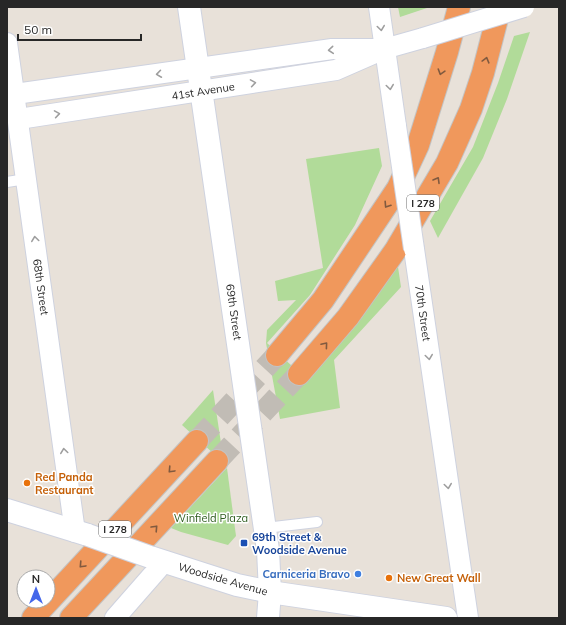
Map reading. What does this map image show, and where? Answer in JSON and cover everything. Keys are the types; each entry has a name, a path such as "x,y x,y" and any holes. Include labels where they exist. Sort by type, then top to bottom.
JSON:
{"highway":[{"name":"I 278","path":"277,355 327,295 398,188 418,145 448,52 459,7"},
{"name":"I 278","path":"300,374 348,317 395,251 447,163 476,95 500,7"},
{"name":"I 278","path":"33,618 197,441"},
{"name":"I 278","path":"71,618 217,461"}],"street":[{"name":"69th Street","path":"189,7 265,528 269,562 270,592 268,618"},
{"name":"70th Street","path":"379,7 468,618"},
{"name":"41st Avenue","path":"19,119 336,70 384,49 524,7"},
{"name":"68th Street","path":"7,43 9,70 19,119 17,180 82,534"},
{"name":"41st Avenue","path":"15,94 332,50 384,49"},
{"name":"Woodside Avenue","path":"7,510 237,585 270,592 446,618"},
{"path":"115,618 157,559"}],"lane":[{"path":"265,528 317,522"}],"green space":[{"path":"398,7 430,7 400,17"},
{"path":"530,32 507,99 483,158 438,238 430,221 473,147 498,83 514,36"},
{"path":"379,148 382,166 355,225 310,295 267,343 304,377 398,267 401,287 334,360 340,408 280,419 266,343 267,330 296,300 278,301 275,281 323,268 306,159"},
{"path":"213,390 224,463 182,425"},
{"name":"Winfield Plaza","path":"227,468 236,536 228,545 171,528"}],"tunnel":[{"path":"197,441 277,355"},
{"path":"217,461 299,374"}],"place":[{"name":"Red Panda Restaurant","path":"27,483"},
{"name":"69th Street & Woodside Avenue","path":"244,543"},
{"name":"Carniceria Bravo","path":"358,574"},
{"name":"New Great Wall","path":"389,578"}]}
